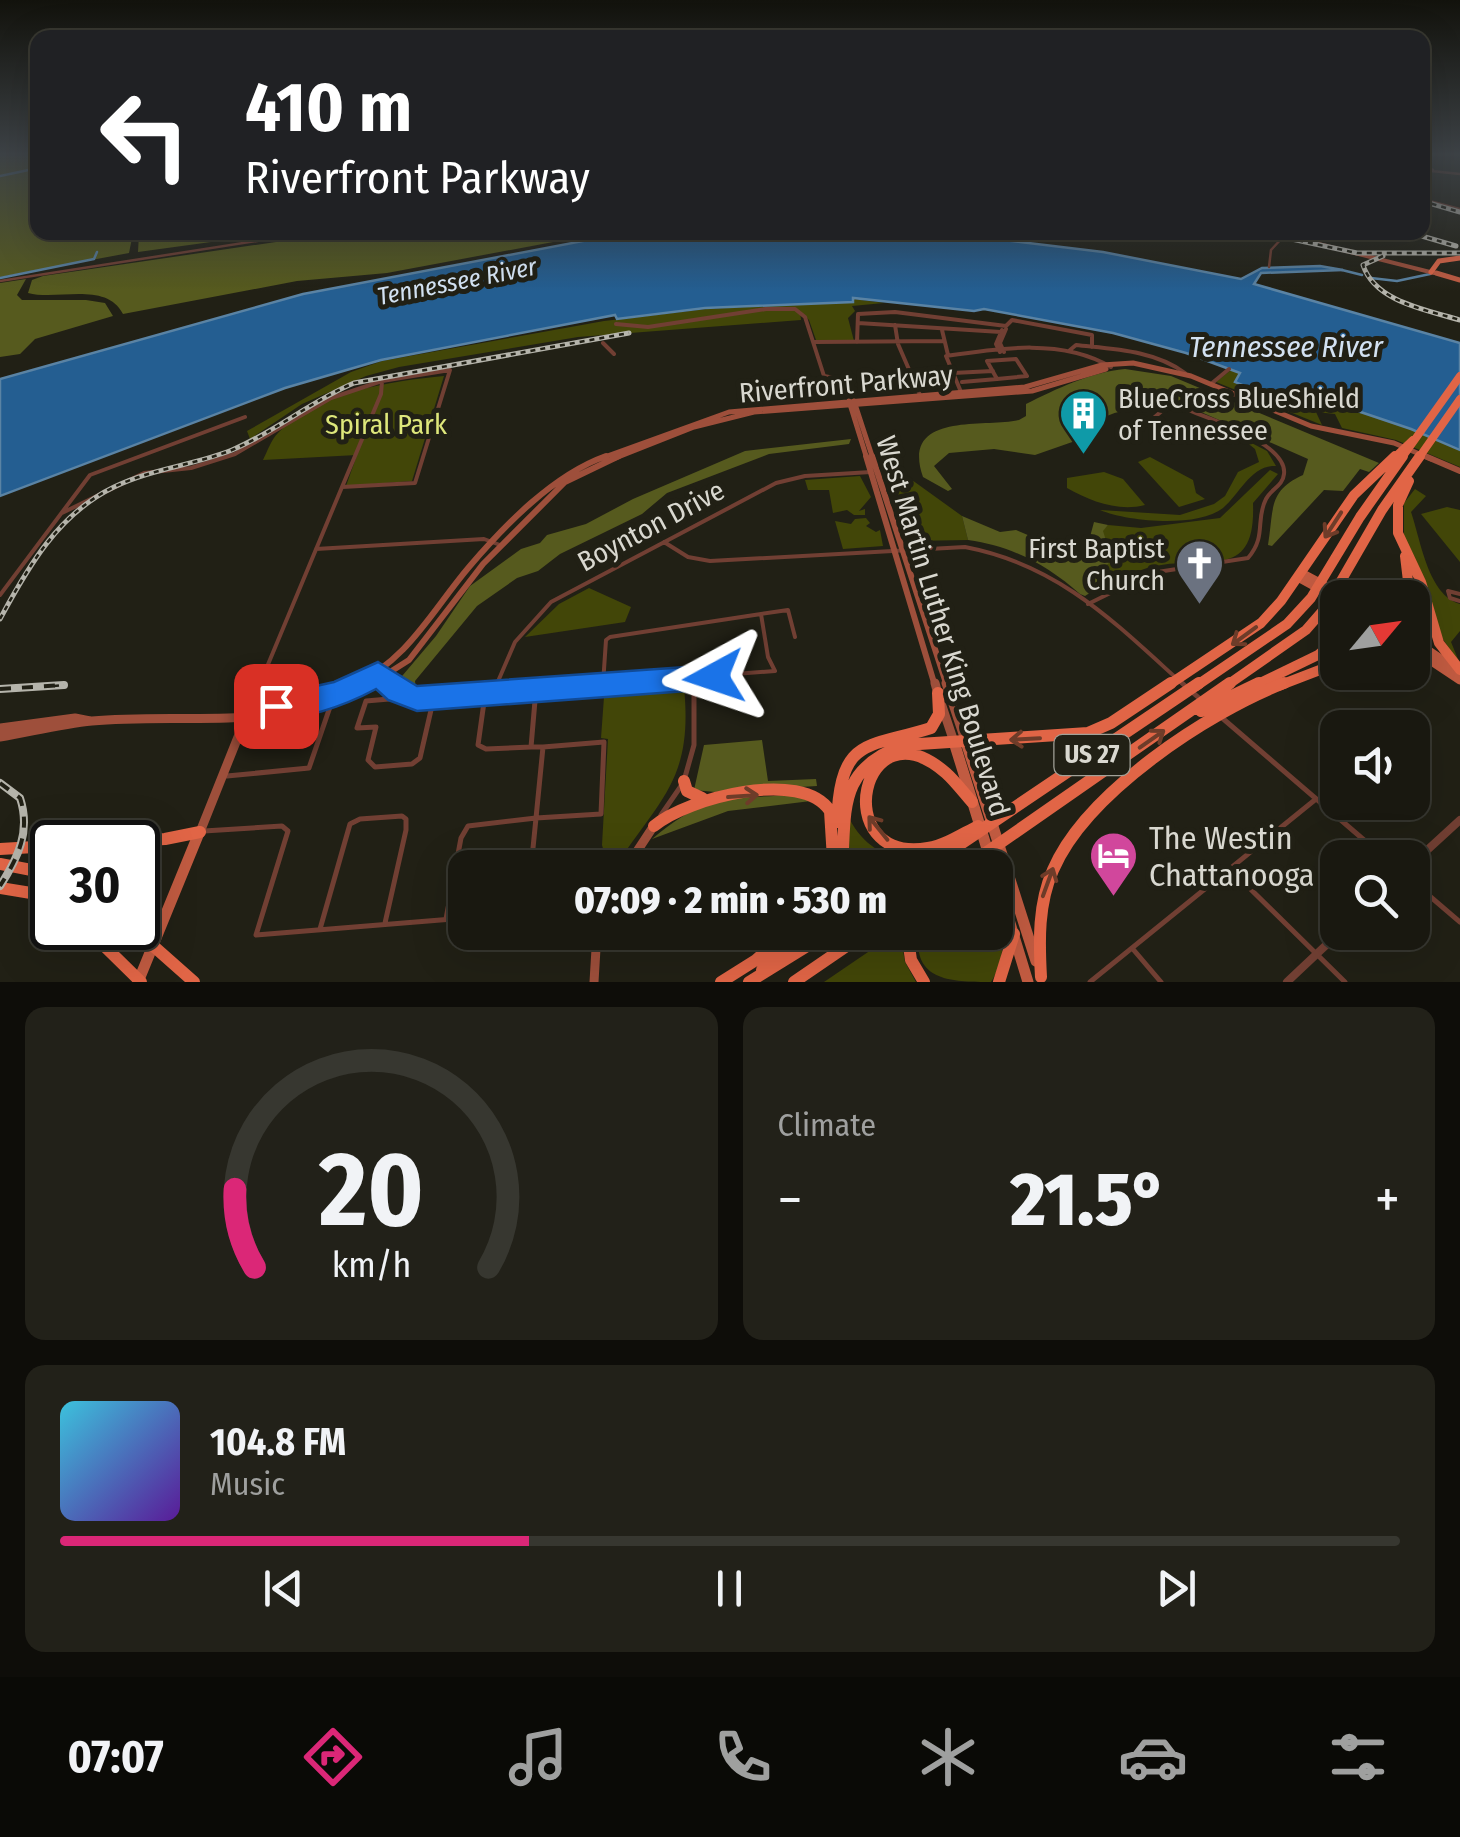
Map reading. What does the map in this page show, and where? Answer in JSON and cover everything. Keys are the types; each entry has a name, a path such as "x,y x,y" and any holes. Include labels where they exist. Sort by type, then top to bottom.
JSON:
{"highway":[{"path":"1434,272 1443,262 1460,259"},
{"name":"US 27","path":"948,850 1279,630 1311,598 1384,483 1460,376"},
{"path":"1040,981 1039,911 1070,834 1104,796 1206,725 1224,701 1326,607 1460,399"},
{"path":"838,850 847,794 860,768 895,748 1088,733 1111,723 1172,675 1261,623 1300,575 1349,500 1413,440"},
{"path":"1401,490 1396,514 1407,580"},
{"path":"1401,542 1421,582 1439,643 1460,671"},
{"path":"1224,701 1320,653"},
{"path":"1224,701 1320,669"},
{"path":"836,850 839,781 845,766 872,742 932,728 939,714 938,693"},
{"name":"US 27","path":"990,850 1188,716 1224,701"},
{"path":"964,837 924,850 888,841 876,831 866,810 865,785 873,769 886,760 903,754 918,756 946,769 972,802"},
{"path":"684,782 687,791 706,799"},
{"path":"654,826 676,807 706,799 814,794 824,800 832,813 834,850"},
{"path":"160,839 200,832"},
{"path":"0,849 30,847"},
{"path":"0,864 30,868"},
{"path":"0,888 30,894"},
{"path":"998,982 1014,934"},
{"path":"108,950 137,982"},
{"path":"158,950 194,982"},
{"path":"721,982 767,950"},
{"path":"749,982 785,950"},
{"path":"749,982 801,950"},
{"path":"794,982 841,950"},
{"path":"910,950 924,982"}],"main road":[{"path":"1300,240 1460,280"},
{"name":"Riverfront Parkway","path":"0,737 91,722 248,712 296,713 331,704 381,676 426,642 497,544 552,493 579,474 739,412 1032,391 1110,366 1147,365 1188,375 1311,426 1394,443 1460,471"},
{"name":"West Martin Luther King Boulevard","path":"852,402 892,552 938,693 960,742 972,802 987,850"},
{"name":"West Martin Luther King Boulevard","path":"852,402 904,551 960,742 1040,981"},
{"path":"1300,575 1320,585"},
{"path":"1300,575 1320,588"},
{"path":"1430,652 1460,671"},
{"path":"1430,660 1460,680"},
{"name":"Riverfront Parkway","path":"248,712 318,701 381,676"},
{"path":"137,982 248,712"},
{"name":"Riverfront Parkway","path":"0,728 74,718 91,722"},
{"path":"638,850 654,826"},
{"name":"West Martin Luther King Boulevard","path":"1013,931 1040,981"},
{"path":"594,982 596,950"}],"street":[{"path":"1430,201 1460,209"},
{"path":"0,282 264,240"},
{"path":"1269,267 1271,250 1280,240"},
{"path":"1312,243 1315,240"},
{"path":"616,324 648,327 766,309 795,309 806,317 824,376 845,380"},
{"path":"881,311 885,324"},
{"path":"857,342 858,314 881,311 1007,326"},
{"path":"906,314 908,327"},
{"path":"928,317 931,328"},
{"path":"1002,352 996,344 1001,332 1016,319 1090,334 1095,338 1092,348"},
{"path":"858,323 1001,332"},
{"path":"895,326 898,344 921,397"},
{"path":"1002,352 1000,345 1007,326"},
{"path":"942,329 948,355 945,358 962,394"},
{"path":"814,342 944,342"},
{"path":"603,343 614,354"},
{"path":"1070,350 1073,346 1092,348 1172,362 1188,375"},
{"path":"948,355 1070,350 1099,358 1110,366"},
{"path":"962,382 998,380 1027,376 1016,359 987,361 998,380"},
{"path":"1212,384 1228,369"},
{"path":"62,513 144,473 191,468 235,454 330,398 382,381 450,370 414,482 342,488"},
{"path":"952,373 993,371"},
{"path":"248,712 381,394 382,381"},
{"path":"1088,604 1151,572 1220,566 1248,558 1260,544 1265,500 1284,480 1285,468 1268,446 1184,408 1169,405 1150,421 1133,422"},
{"path":"0,595 99,469 245,417"},
{"name":"Boynton Drive","path":"494,692 512,643 534,615 776,483 805,476 878,473"},
{"path":"316,549 484,539 497,544"},
{"path":"664,542 688,556 710,561 964,548 1000,552 1050,574 1088,604 1363,840"},
{"path":"603,685 606,640 610,637 788,610 794,637"},
{"path":"381,676 398,691 417,698 775,671 761,614"},
{"path":"654,826 684,782 694,745 694,678"},
{"path":"530,747 536,689"},
{"path":"398,691 388,700 366,701 357,728 376,727 370,765 412,764 424,750 434,697"},
{"path":"200,832 286,827 287,838 256,935 446,919 461,838 468,826 601,814 604,742 486,749 478,745 485,693"},
{"path":"222,776 309,768 331,704"},
{"path":"533,850 543,747"},
{"path":"1090,982 1316,799"},
{"path":"320,929 350,824 360,819 402,816 406,819 406,830 384,924"},
{"path":"1430,848 1460,820"},
{"path":"1229,868 1345,982"},
{"path":"1430,897 1460,922"},
{"path":"1132,948 1161,982"},
{"path":"1287,982 1321,950"}],"green space":[{"path":"0,199 30,199 30,240 132,240 129,253 0,277"},
{"path":"139,240 226,240 138,252"},
{"path":"289,240 564,240 387,273 297,281 123,314 115,304 93,295 28,293 32,280"},
{"path":"26,279 17,295 22,300 105,303 113,316 35,339 20,354 0,357 0,283"},
{"path":"853,299 884,303 852,306 855,311 848,318 854,341 816,340 809,320 800,311 801,320 578,337 366,376 302,404 250,439 247,431 351,372 382,361 604,321"},
{"path":"1125,369 1171,376 1379,463 1369,472 1360,469 1343,491 1324,490 1272,546 1268,545 1278,494 1303,475 1308,459 1176,401 1108,415 1086,429 1078,440 1035,455 994,449 949,453 934,466 952,489 948,491 923,477 919,456 924,441 934,432 968,424 1019,420 1026,416 1026,404 1037,398 1087,377"},
{"path":"1231,370 1240,373 1235,383 1297,408 1313,396 1411,429 1460,450 1460,467 1396,440 1342,428 1335,414 1316,412 1322,425 1216,382"},
{"name":"Spiral Park","path":"444,376 412,481 346,486 357,455 263,460 278,433 294,419 333,398 378,385"},
{"path":"1240,437 1267,451 1276,466 1253,475 1223,508 1180,521 1128,518 1100,510 1180,515 1214,504 1225,496 1238,472 1259,462 1255,449"},
{"path":"851,439 849,444 769,454 667,493 642,514 560,554 477,606 415,681 416,690 397,682 436,636 470,586 547,535 586,524 633,499 745,451"},
{"path":"1150,457 1193,480 1196,493 1205,499 1179,507 1138,462"},
{"path":"1270,470 1278,474 1253,503 1252,528 1247,544 1238,554 1226,560 1155,566 1105,583 1100,570 1107,568 1105,558 1110,552 1102,531 1108,525 1141,528 1220,518"},
{"path":"1104,472 1123,479 1145,505 1104,504 1067,488 1067,478"},
{"path":"860,476 871,497 859,511 865,509 865,515 847,510 833,513 829,490 808,490 805,480"},
{"path":"894,476 912,480 962,516 968,540 911,541 892,483"},
{"path":"1415,489 1426,496 1411,512 1433,579 1449,599 1460,604 1460,631 1451,642 1460,664 1440,635 1430,580 1423,580 1404,540 1404,503"},
{"path":"1447,507 1460,510 1460,562 1421,514"},
{"path":"962,516 1000,532 1016,530 1084,559 1094,522 1108,525 1103,531 1110,553 1105,558 1109,563 1100,570 1105,583 1085,596 1080,594 1028,558 968,540"},
{"path":"866,518 870,523 866,526 876,532 880,530 883,546 843,549 835,521 851,524 855,519"},
{"path":"589,588 631,607 625,622 525,637 559,604"},
{"path":"684,687 686,718 679,766 660,803 627,850 603,850 602,845 608,739 601,738 604,697 611,692"},
{"path":"762,740 768,781 816,779 817,786 694,790 704,745"},
{"path":"794,795 811,801 728,811 652,839 688,813 718,801"},
{"path":"849,818 861,836 879,850 846,850"},
{"path":"871,950 903,950 916,982 824,982"},
{"path":"919,950 1002,950 991,982 938,976 922,961"}],"water":[{"name":"Tennessee River","path":"588,240 1004,240 1103,252 1241,279 1262,268 1320,266 1343,270 1261,273 1254,284 1460,343 1460,450 1313,396 1297,409 1235,382 1240,373 1113,333 984,309 853,298 853,302 705,308 617,319 615,315 381,360 285,388 0,496 0,379 303,294"}],"waterway":[{"path":"0,278 94,259 97,252"},
{"path":"1342,270 1362,275"},
{"path":"1371,278 1397,281 1430,274"}],"railway":[{"path":"1430,203 1460,212"},
{"path":"1430,238 1456,246"},
{"path":"1296,240 1357,253 1460,253"},
{"path":"1383,256 1363,265 1379,288 1404,303 1460,320"},
{"path":"0,619 46,544 76,512 114,487 232,450 354,383 629,333"},
{"path":"0,689 64,685 54,686"},
{"path":"0,783 20,798 24,822 17,855 0,886"}],"place":[{"name":"BlueCross BlueShield of Tennessee","path":"1083,456"},
{"name":"First Baptist Church","path":"1200,606"},
{"name":"The Westin Chattanooga","path":"1114,898"}],"route":[{"path":"276,706 318,701 378,674 398,691 417,698 714,677"}]}
